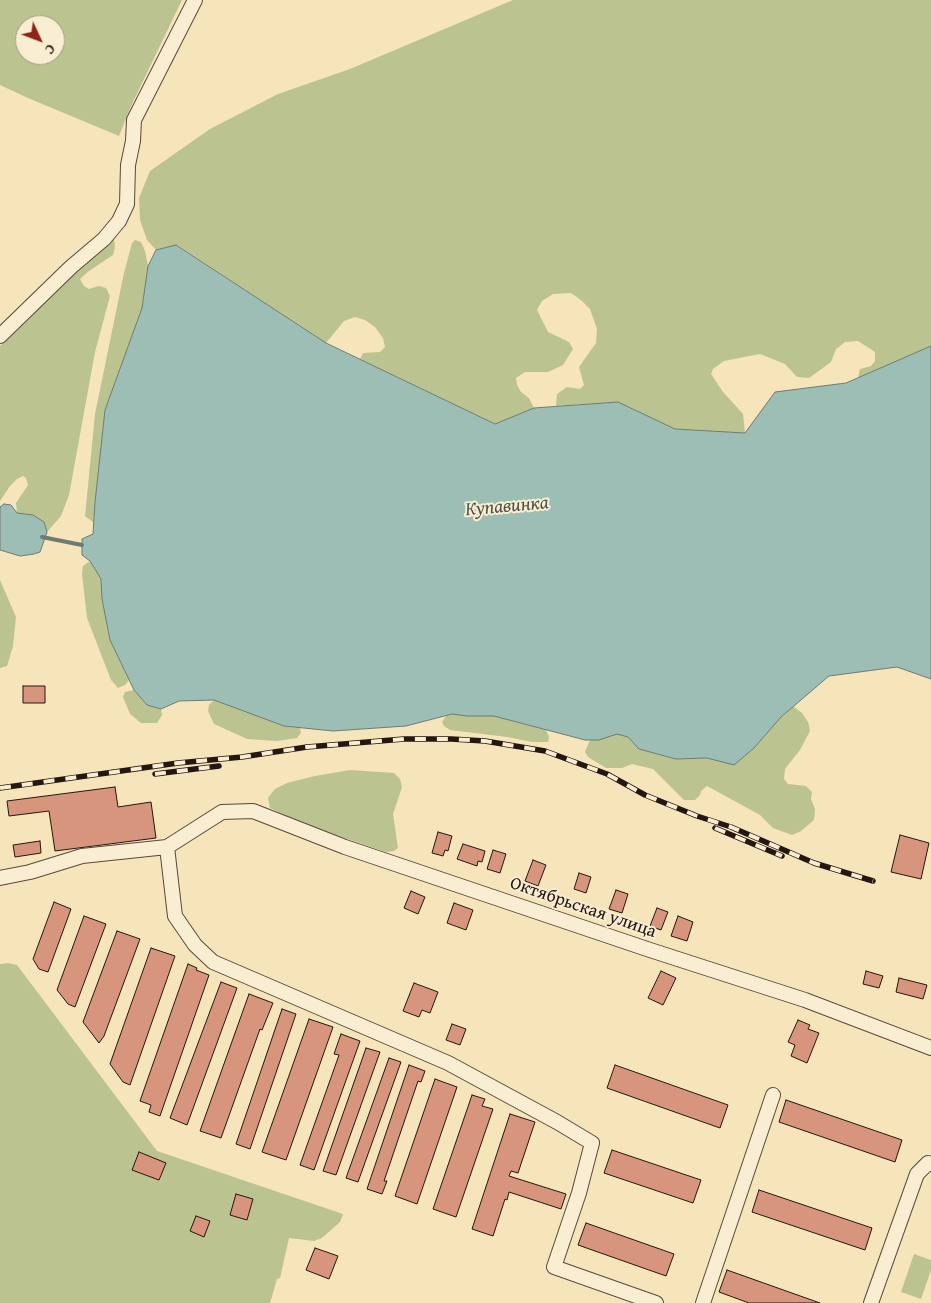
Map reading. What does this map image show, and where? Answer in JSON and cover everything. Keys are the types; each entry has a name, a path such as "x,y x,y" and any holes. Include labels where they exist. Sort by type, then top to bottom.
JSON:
{"street":[{"path":"0,336 71,267 104,239 119,221 127,204 128,165 133,141 134,120 196,0"},
{"name":"Октябрьская улица","path":"167,847 222,812 253,811 345,847 805,1000 931,1048"},
{"path":"0,878 30,872 82,856 167,847 175,916 195,945 213,962 448,1063 592,1143 579,1193 554,1267 656,1303"},
{"path":"703,1303 773,1095"},
{"path":"871,1303 917,1174 928,1163 931,1164"}],"green space":[{"path":"0,0 182,0 131,106 119,136 0,85"},
{"path":"513,0 931,0 931,346 858,378 860,369 871,366 875,361 875,352 858,341 845,342 836,349 831,362 809,378 797,377 785,364 760,354 724,361 713,369 711,374 723,392 743,414 745,433 675,429 618,402 556,406 557,394 567,387 580,389 584,385 579,367 596,343 597,329 590,309 582,301 571,293 553,294 542,301 537,310 548,332 569,342 573,349 563,365 548,372 525,372 516,378 521,392 529,398 534,408 495,424 360,359 363,353 380,352 385,347 383,338 375,327 365,320 355,317 344,321 326,343 177,245 156,250 147,240 140,220 139,198 150,171 210,129 278,94 350,69"},
{"path":"109,236 114,239 113,255 80,279 84,286 89,289 99,286 106,288 110,296 95,352 69,495 61,516 47,532 44,522 33,515 17,513 16,503 28,485 26,478 23,476 10,486 0,501 0,346"},
{"path":"135,240 141,242 148,266 142,308 105,410 94,523 85,516 95,414 124,273 132,243"},
{"path":"90,561 101,579 102,599 110,640 129,680 125,685 118,688 111,680 87,618 82,574 83,566"},
{"path":"0,580 16,617 13,646 7,666 0,668"},
{"path":"134,690 147,705 161,709 162,715 157,723 141,723 130,714 123,697 125,692"},
{"path":"214,700 284,726 300,728 301,733 297,738 277,741 247,739 214,724 208,711 209,705"},
{"path":"793,706 802,713 808,722 810,731 800,750 785,769 784,779 788,784 806,786 812,792 811,799 815,809 814,820 801,831 792,835 773,828 760,815 707,786 695,800 684,800 653,769 632,764 622,768 606,768 588,757 585,752 590,740 599,740 617,733 628,737 639,749 676,759 707,758 734,764 754,748"},
{"path":"452,714 494,716 546,730 549,737 548,742 532,742 450,730 442,722 446,716"},
{"path":"350,770 394,773 400,779 402,787 393,814 398,848 394,851 386,852 365,845 299,822 270,808 268,798 275,789 287,783"},
{"path":"0,964 17,965 157,1151 343,1214 340,1222 322,1238 314,1241 289,1238 280,1278 277,1279 270,1303 0,1303"},
{"path":"914,1254 931,1260 931,1270 921,1299 901,1292"}],"water":[{"name":"Купавинка","path":"176,245 326,343 495,424 534,408 618,402 675,429 745,433 775,392 846,383 931,346 931,679 897,667 829,676 781,717 754,748 734,765 707,758 676,759 639,749 628,737 617,734 599,740 585,740 494,716 452,714 406,726 333,731 284,726 214,700 179,701 161,709 147,705 134,690 110,640 102,599 101,579 90,561 82,555 82,539 93,534 105,410 142,308 148,266 156,250"},
{"path":"4,504 11,505 17,513 33,515 44,522 47,532 40,552 20,556 0,550 0,507"}],"building":[{"path":"23,686 45,686 45,703 23,703"},
{"path":"115,787 118,807 151,802 156,838 55,851 49,811 9,816 7,801"},
{"path":"438,832 452,836 448,851 445,850 443,856 432,853"},
{"path":"900,835 929,843 921,879 891,872"},
{"path":"40,841 41,853 15,857 13,845"},
{"path":"463,844 485,851 482,862 478,861 477,866 457,859"},
{"path":"493,850 506,854 500,873 487,869"},
{"path":"533,860 546,865 538,886 525,881"},
{"path":"579,873 591,877 586,893 574,889"},
{"path":"616,890 628,894 622,913 609,909"},
{"path":"411,891 425,897 418,914 404,908"},
{"path":"54,902 71,909 48,972 39,969 33,959"},
{"path":"454,903 473,910 466,930 447,923"},
{"path":"657,908 668,912 661,930 650,926"},
{"path":"84,916 106,924 75,1007 68,1004 57,990"},
{"path":"678,916 693,922 687,941 671,936"},
{"path":"117,931 140,939 104,1036 99,1043 83,1022"},
{"path":"151,948 175,956 130,1085 123,1082 110,1064"},
{"path":"188,964 197,968 196,970 209,975 160,1116 149,1112 151,1105 140,1101"},
{"path":"661,971 676,978 663,1005 648,998"},
{"path":"866,971 883,976 879,988 863,984"},
{"path":"899,978 927,985 923,999 896,992"},
{"path":"221,982 237,988 187,1125 170,1118"},
{"path":"414,983 438,992 430,1013 422,1010 419,1017 403,1011"},
{"path":"249,994 273,1003 262,1030 260,1029 221,1138 200,1131"},
{"path":"282,1009 296,1014 250,1149 236,1144"},
{"path":"309,1019 333,1027 286,1160 262,1152"},
{"path":"798,1020 810,1025 808,1029 819,1033 807,1063 791,1056 795,1045 788,1042"},
{"path":"452,1024 466,1029 460,1045 446,1040"},
{"path":"341,1034 360,1041 314,1170 300,1165 339,1055 334,1054"},
{"path":"366,1048 380,1052 336,1175 323,1171"},
{"path":"389,1058 401,1062 358,1182 346,1178"},
{"path":"409,1065 425,1071 421,1082 418,1081 384,1181 387,1181 382,1194 367,1189"},
{"path":"615,1065 728,1105 720,1128 607,1088"},
{"path":"435,1079 457,1087 417,1204 395,1196"},
{"path":"472,1095 485,1099 482,1106 493,1109 456,1217 433,1209"},
{"path":"786,1100 902,1140 895,1162 779,1122"},
{"path":"510,1114 535,1122 518,1173 511,1171 509,1176 566,1194 561,1209 509,1192 493,1236 472,1229"},
{"path":"612,1150 701,1180 693,1203 604,1173"},
{"path":"139,1152 166,1163 159,1180 132,1170"},
{"path":"759,1190 872,1228 865,1250 752,1212"},
{"path":"236,1194 253,1199 247,1220 230,1215"},
{"path":"196,1216 210,1221 204,1237 190,1231"},
{"path":"586,1223 674,1254 666,1276 578,1245"},
{"path":"315,1248 338,1256 329,1279 306,1270"},
{"path":"727,1270 820,1303 749,1303 719,1292"}],"waterway":[{"path":"42,537 82,545"}],"railway":[{"path":"0,788 307,747 404,739 485,741 545,751 607,774 645,795 697,816 731,827 814,863 873,881"},
{"path":"155,774 219,766"},
{"path":"715,828 782,856"}]}
